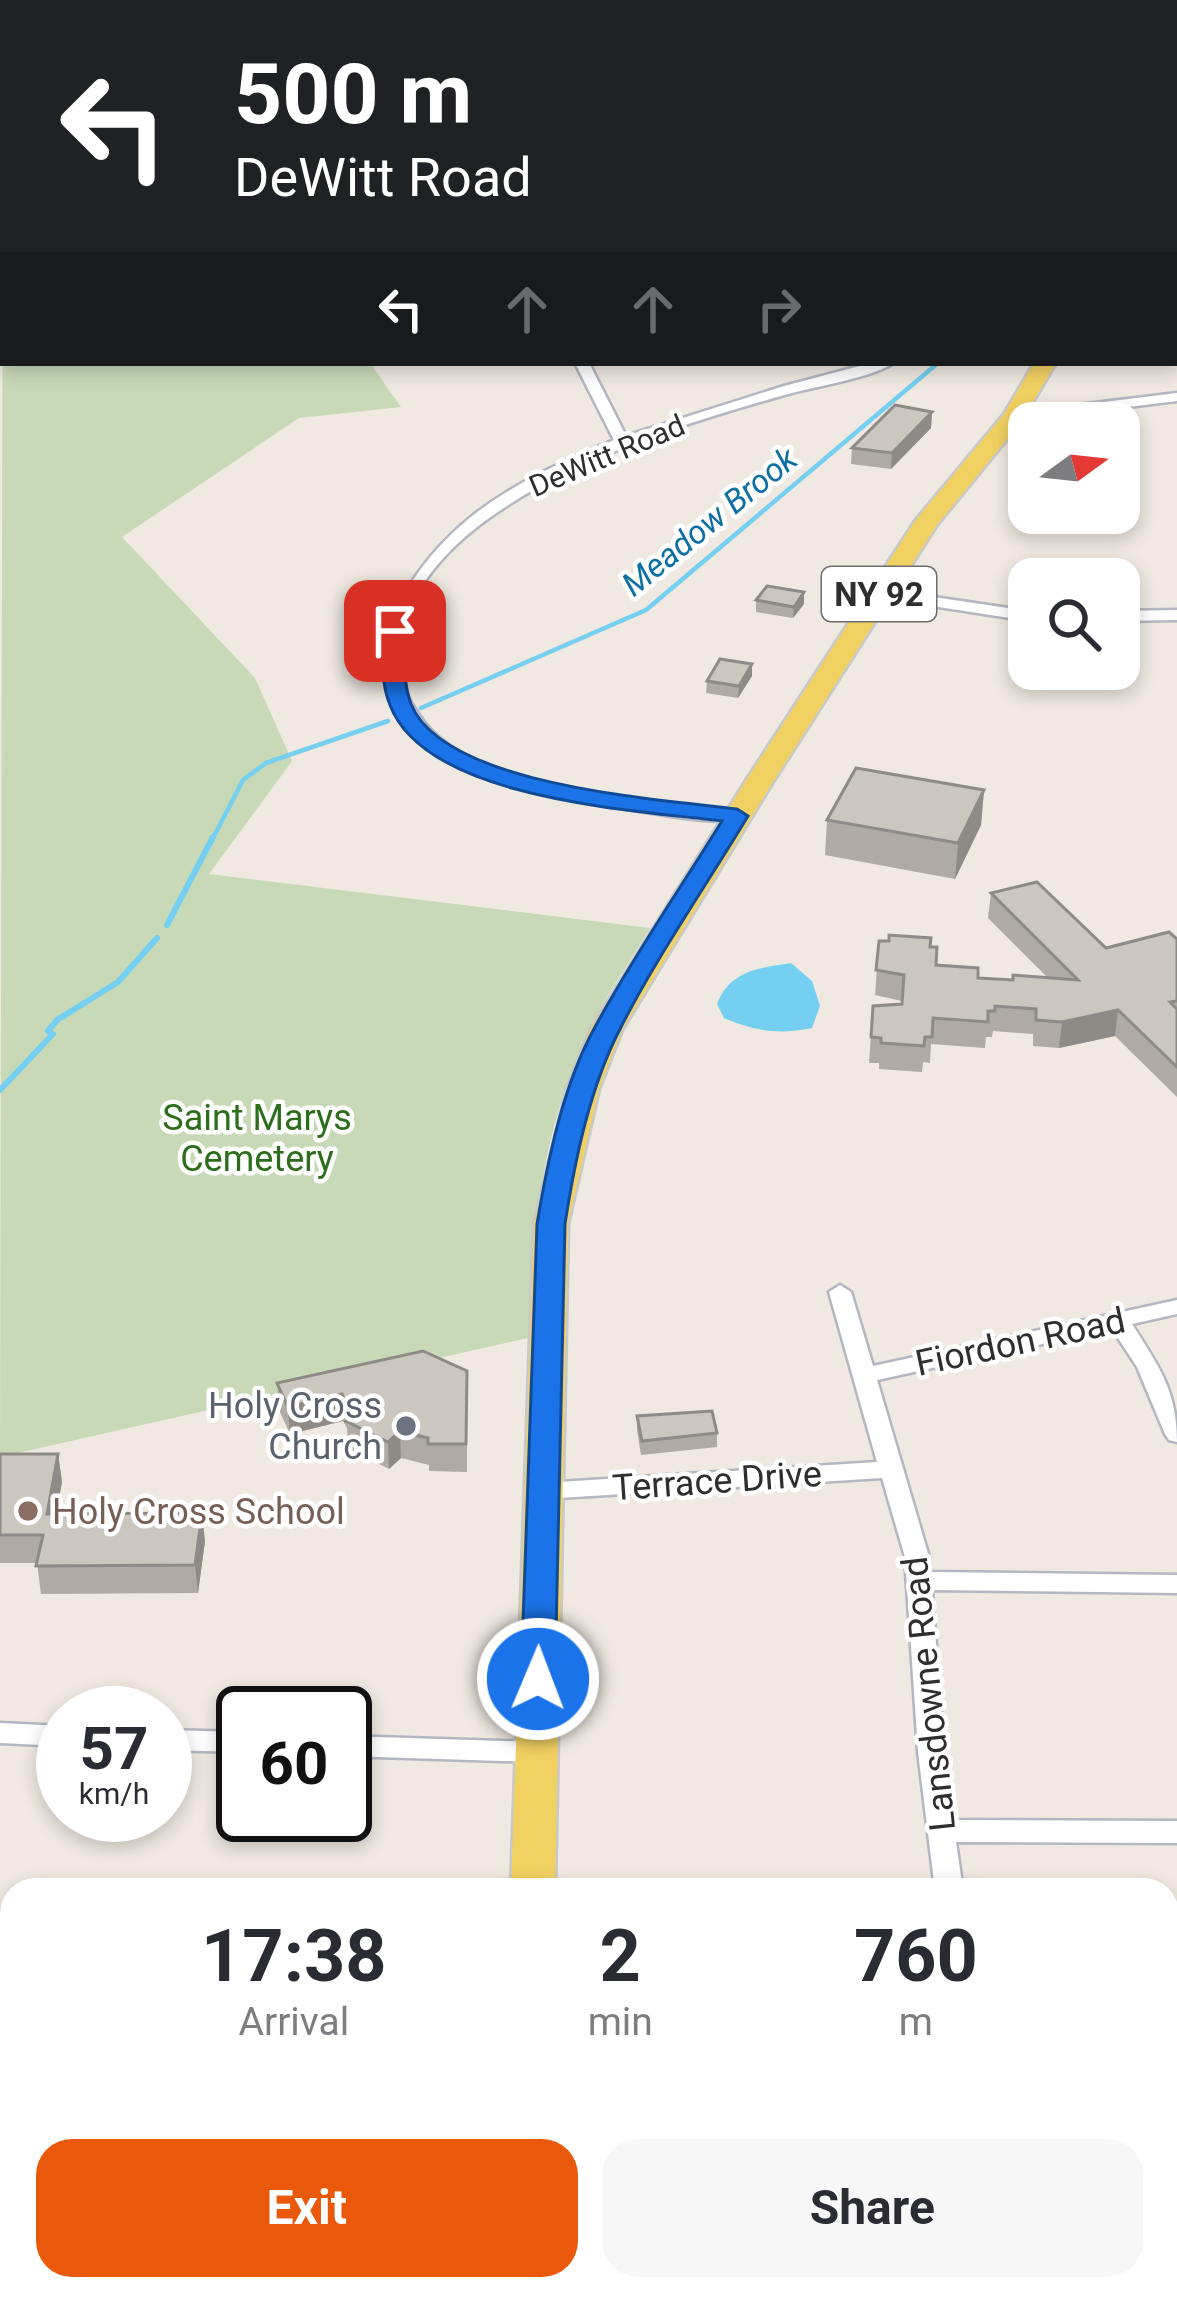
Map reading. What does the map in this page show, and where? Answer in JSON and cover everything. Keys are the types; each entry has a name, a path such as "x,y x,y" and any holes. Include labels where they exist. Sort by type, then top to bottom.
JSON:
{"main road":[{"name":"NY 92","path":"1022,402 1043,366"},
{"name":"NY 92","path":"533,1878 551,1224 583,1089 612,1019 737,816 927,521 1008,423"}],"street":[{"path":"584,366 624,445"},
{"name":"DeWitt Road","path":"737,816 517,782 454,757 421,735 402,709 393,677 395,631 432,565 494,506 544,478 624,445 876,366"},
{"path":"1136,402 1177,397"},
{"path":"879,594 1008,613"},
{"path":"1140,616 1177,615"},
{"name":"Lansdowne Road","path":"839,1292 919,1581 931,1752 948,1878"},
{"name":"Fiordon Road","path":"863,1376 1177,1307"},
{"path":"1118,1320 1148,1367 1177,1434"},
{"name":"Terrace Drive","path":"543,1491 891,1469"},
{"path":"919,1581 1177,1584"},
{"path":"0,1733 36,1735"},
{"path":"372,1747 536,1752"},
{"path":"942,1831 1177,1832"}],"green space":[{"name":"Saint Marys Cemetery","path":"2,366 372,366 401,407 299,418 122,537 255,678 292,761 209,874 650,928 595,1018 560,1106 542,1182 528,1338 0,1457"}],"water":[{"path":"791,963 812,981 820,1006 812,1028 767,1031 724,1018 717,1004 729,984 757,969"}],"building":[{"path":"895,405 932,412 892,453 852,448"},
{"path":"767,586 804,592 794,607 756,600"},
{"path":"720,659 752,664 739,686 707,681"},
{"path":"856,768 984,790 958,843 827,820"},
{"path":"1037,882 1106,948 1169,932 1177,939 1177,1001 1170,1002 1177,1009 1177,1067 1118,1010 1062,1022 1036,1020 1036,1009 995,1006 995,1011 988,1011 988,1022 933,1018 932,1037 925,1037 924,1046 881,1043 881,1038 871,1037 873,1006 902,1004 904,975 876,970 879,941 889,941 889,935 931,938 930,947 937,947 936,965 978,968 978,978 1013,980 1013,975 1078,980 991,893"},
{"path":"423,1351 467,1371 466,1444 428,1444 428,1438 400,1431 388,1442 346,1421 351,1416 342,1394 288,1407 277,1383"},
{"path":"712,1411 717,1433 642,1441 637,1416"},
{"path":"0,1454 58,1454 47,1514 202,1513 195,1565 36,1566 43,1535 0,1535"}],"waterway":[{"name":"Meadow Brook","path":"421,708 646,610 934,366"},
{"name":"Meadow Brook","path":"212,840 243,780 266,763 388,721"},
{"name":"Meadow Brook","path":"167,925 213,837"},
{"name":"Meadow Brook","path":"0,1090 53,1034 48,1031 57,1020 118,982 157,938"}],"place":[{"name":"Holy Cross Church","path":"406,1426"},
{"name":"Holy Cross School","path":"28,1511"}],"route":[{"path":"395,631 393,677 402,709 421,735 454,757 517,782 572,794 737,816 606,1030 583,1089 556,1191 551,1224 538,1679"}]}
